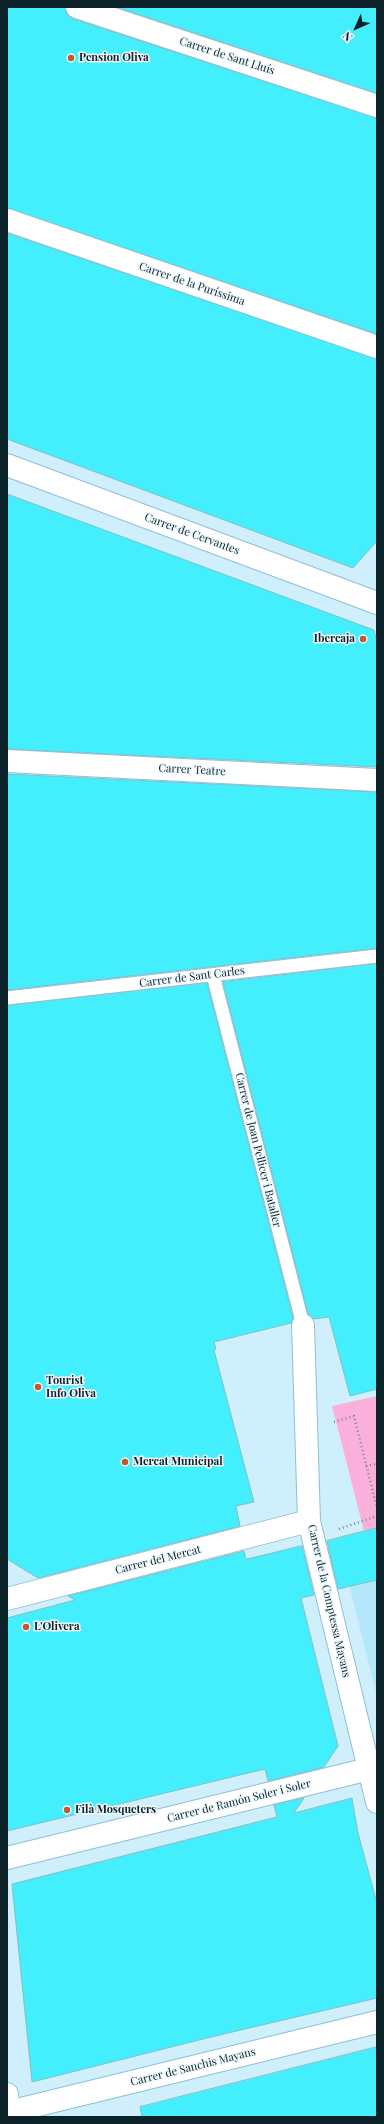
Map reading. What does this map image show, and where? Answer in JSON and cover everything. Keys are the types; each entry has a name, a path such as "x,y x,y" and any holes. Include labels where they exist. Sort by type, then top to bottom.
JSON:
{"street":[{"name":"Carrer de Sant Lluís","path":"77,7 377,106"},
{"name":"Carrer de la Puríssima","path":"7,220 377,347"},
{"name":"Carrer de Cervantes","path":"7,465 377,603"},
{"name":"Carrer Teatre","path":"7,761 377,780"},
{"name":"Carrer de la Comptessa Mayans","path":"303,1325 311,1529 373,1768 377,1802"},
{"name":"Carrer del Mercat","path":"7,1598 311,1529"},
{"name":"Carrer de Ramón Soler i Soler","path":"7,1858 373,1768"},
{"name":"Carrer de Sanchis Mayans","path":"8,2109 377,2022"}],"lane":[{"name":"Carrer de Sant Carles","path":"7,998 377,956"},
{"name":"Carrer de Joan Pellicer i Bataller","path":"214,975 303,1325"}],"path":[{"path":"306,1429 354,1416 377,1508"},
{"path":"366,1466 377,1464"},
{"path":"311,1529 377,1516"}],"shaded area":[{"path":"377,1396 377,1528 364,1531 332,1406"},
{"path":"377,1528 377,1697 337,1537"}],"building":[{"path":"7,7 65,7 67,15 73,19 377,118 377,334 7,208"},
{"path":"117,7 377,7 377,93"},
{"path":"7,233 377,359 377,541 353,568 7,439"},
{"path":"7,494 374,630 377,643 377,767 7,749"},
{"path":"7,774 377,792 377,948 7,990"},
{"path":"377,964 377,1389 350,1396 329,1317 314,1319 308,1314 223,982"},
{"path":"207,983 293,1318 291,1323 214,1342 216,1349 214,1350 254,1502 236,1506 240,1526 38,1578 7,1559 7,1006"},
{"path":"377,1528 377,1580 338,1589 327,1541"},
{"path":"302,1546 314,1595 301,1598 338,1746 324,1767 268,1781 265,1769 7,1831 7,1618 75,1600 68,1596 244,1551 246,1559"},
{"path":"304,1798 294,1813 352,1798 358,1833 377,1903 377,1998 211,2037 32,2082 12,1884 277,1817 274,1805"},
{"path":"377,2047 377,2117 142,2117 140,2107"}],"place":[{"name":"Pension Oliva","path":"71,58"},
{"name":"Ibercaja","path":"363,639"},
{"name":"Tourist Info Oliva","path":"38,1387"},
{"name":"Mercat Municipal","path":"125,1462"},
{"name":"L'Olivera","path":"26,1627"},
{"name":"Filà Mosqueters","path":"67,1810"}]}
